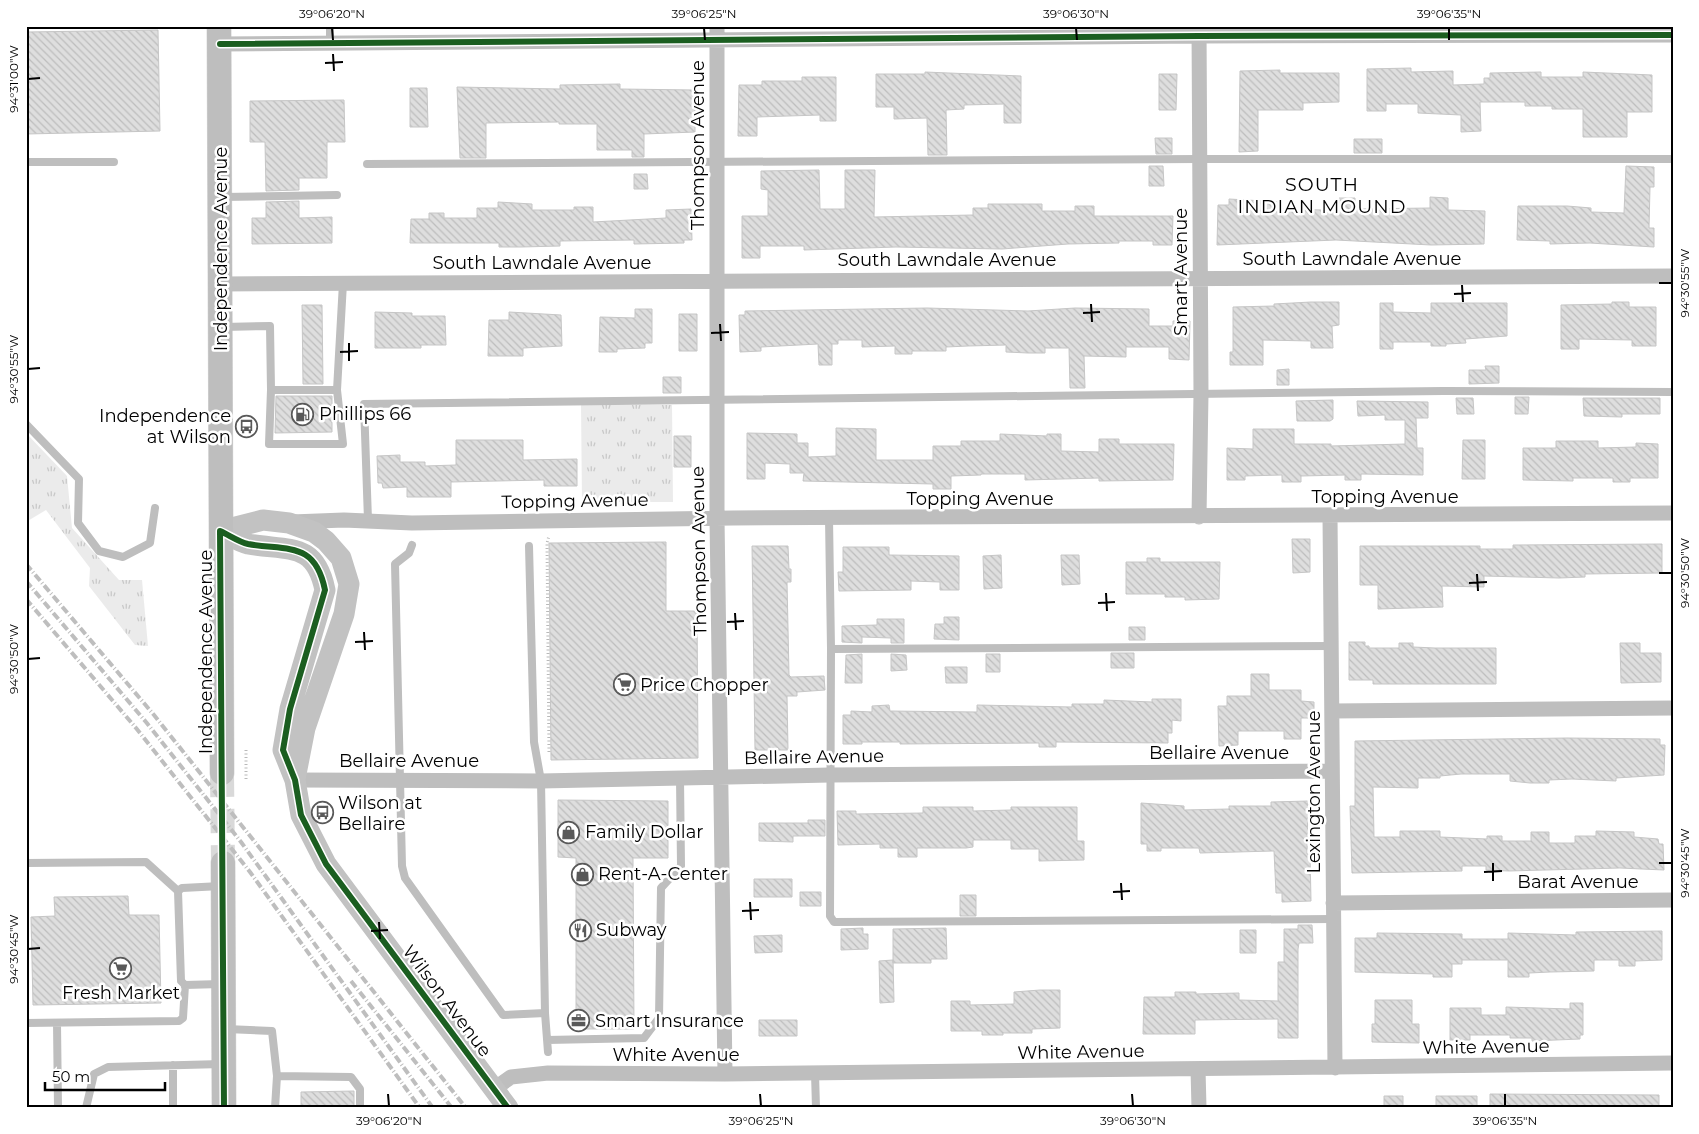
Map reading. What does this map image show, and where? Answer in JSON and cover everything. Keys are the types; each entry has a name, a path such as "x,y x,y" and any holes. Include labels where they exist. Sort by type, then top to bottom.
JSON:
{"main road":[{"name":"Independence Avenue","path":"220,35 222,197 220,531 222,772"},
{"name":"Wilson Avenue","path":"220,531 262,520 289,523 314,532 326,541 342,558 349,584 344,614 304,728 295,780"},
{"name":"Wilson Avenue","path":"220,531 247,544 294,550 311,558 322,571 325,590 290,709 283,750 295,780 301,815 326,864 508,1108"},
{"path":"223,863 224,1108"}],"street":[{"path":"220,35 330,43 717,34 1199,31 1673,35"},
{"name":"Smart Avenue","path":"1198,517 1201,394 1199,31"},
{"name":"Thompson Avenue","path":"717,34 716,399 725,1074"},
{"name":"South Lawndale Avenue","path":"222,284 1673,276"},
{"name":"Topping Avenue","path":"289,523 308,520 368,520 412,523 717,518 1198,517 1673,513"},
{"name":"Lexington Avenue","path":"1330,516 1335,1068"},
{"path":"1333,711 1673,708"},
{"name":"Bellaire Avenue","path":"295,780 541,781 830,775 1332,771"},
{"name":"Barat Avenue","path":"1334,903 1673,900"},
{"name":"White Avenue","path":"494,1089 512,1077 548,1073 725,1074 1673,1063"},
{"path":"1198,1069 1199,1108"}],"lane":[{"path":"330,26 330,43"},
{"path":"367,164 1200,159 1673,159"},
{"path":"26,162 114,162"},
{"path":"222,197 337,195"},
{"path":"222,327 270,326 271,390 269,444 343,444 337,390 343,283"},
{"path":"271,390 337,390"},
{"path":"368,520 364,404 1443,391 1673,392"},
{"path":"26,424 79,479 78,523 99,551 123,557 150,544 155,508"},
{"path":"829,518 830,916 834,922 1333,919"},
{"path":"412,544 409,553 395,564 402,866 405,878 503,1015 545,1013"},
{"path":"529,546 534,742 541,781 545,1013 548,1052"},
{"path":"830,649 1332,646"},
{"path":"547,1040 644,1038 659,1018 661,888 681,866 680,778"},
{"path":"26,863 146,862 178,891 181,981 185,985 182,1018 179,1021 26,1024"},
{"path":"178,891 182,888 223,886"},
{"path":"185,985 224,984"},
{"path":"57,1023 58,1108"},
{"path":"224,1029 272,1031 277,1076 275,1108"},
{"path":"86,1108 94,1074 108,1067 224,1064"},
{"path":"173,1065 173,1108"},
{"path":"816,1073 816,1108"},
{"path":"277,1076 351,1077 360,1089 360,1108"}],"path":[{"path":"549,762 547,543 550,536"},
{"path":"246,750 246,782"}],"green space":[{"path":"581,405 672,405 673,502 582,502"},
{"path":"26,433 67,476 72,528 119,580 142,580 148,646 135,645 89,586 90,568 46,510 26,522"}],"building":[{"path":"158,30 160,131 26,134 26,32"},
{"path":"1411,68 1411,72 1453,71 1453,85 1484,84 1484,78 1490,78 1490,73 1541,72 1541,77 1583,77 1583,72 1652,75 1652,112 1627,112 1627,137 1583,137 1583,109 1552,109 1552,106 1525,106 1525,102 1480,102 1481,131 1461,132 1461,115 1418,113 1418,104 1386,104 1386,111 1367,111 1367,69"},
{"path":"1280,70 1280,73 1339,73 1339,102 1303,103 1303,110 1258,110 1258,151 1239,152 1240,71"},
{"path":"925,72 1021,76 1021,123 1004,123 1004,104 964,105 964,109 946,110 947,155 928,155 927,118 894,119 894,107 876,107 876,74 925,74"},
{"path":"1159,74 1177,74 1176,110 1159,110"},
{"path":"802,77 836,77 836,121 820,121 820,115 757,117 757,136 738,136 739,85 762,85 762,81 802,81"},
{"path":"620,84 620,89 695,90 695,132 644,134 644,157 632,157 632,150 597,150 597,124 559,124 559,122 486,123 486,158 460,158 457,87 560,89 560,85"},
{"path":"410,88 427,88 428,127 410,127"},
{"path":"344,100 345,142 327,142 327,178 299,178 299,190 266,191 265,142 250,142 250,101"},
{"path":"1155,138 1172,138 1172,154 1156,154"},
{"path":"1354,139 1382,139 1382,153 1354,153"},
{"path":"1149,166 1163,166 1164,186 1149,186"},
{"path":"1626,166 1654,167 1654,187 1650,187 1649,228 1654,228 1654,247 1590,243 1550,244 1550,241 1517,240 1518,206 1567,206 1591,208 1591,212 1624,213"},
{"path":"819,170 820,209 845,209 845,170 875,170 874,217 973,215 973,208 988,208 988,204 1042,204 1042,211 1075,211 1075,206 1094,206 1094,216 1173,216 1172,245 1153,245 1153,241 1119,241 1119,243 1068,244 1002,249 896,247 804,250 804,246 760,246 760,258 742,258 742,216 768,216 768,190 761,189 761,171"},
{"path":"634,174 647,174 648,189 634,189"},
{"path":"1430,197 1448,198 1448,210 1485,211 1484,244 1431,245 1336,240 1217,245 1218,205 1229,205 1229,199 1281,202 1281,209 1323,210 1339,208 1339,198 1355,198 1355,209 1430,208"},
{"path":"299,201 299,218 332,217 332,243 252,244 252,218 266,218 266,202"},
{"path":"498,202 532,204 532,210 574,210 574,207 593,207 593,222 666,218 666,210 691,209 692,240 684,240 684,243 634,244 634,240 560,241 560,246 521,247 499,247 499,243 410,243 411,219 429,219 429,213 444,213 444,218 477,218 477,208 498,208"},
{"path":"1339,302 1339,325 1332,326 1333,348 1311,348 1311,341 1263,340 1263,365 1230,365 1230,352 1233,352 1233,307 1274,306 1274,304"},
{"path":"1612,302 1629,302 1629,307 1656,307 1656,346 1632,346 1632,340 1579,339 1579,349 1561,349 1561,305 1612,304"},
{"path":"1380,303 1393,303 1393,312 1431,313 1431,303 1507,303 1507,336 1465,339 1466,343 1446,344 1446,346 1431,346 1431,342 1393,342 1393,349 1380,349"},
{"path":"302,305 322,305 323,384 303,384"},
{"path":"927,308 1028,311 1075,308 1149,309 1149,326 1173,326 1173,321 1190,321 1189,360 1169,359 1169,347 1126,347 1126,357 1084,356 1085,388 1070,388 1069,348 1045,348 1045,353 1028,353 1006,352 1006,345 968,346 946,347 946,351 912,351 912,354 895,354 895,346 862,347 862,340 838,340 838,344 832,344 832,365 819,365 818,344 761,347 761,351 740,352 739,315 745,315 745,311"},
{"path":"635,309 652,309 652,343 645,343 645,348 617,349 617,352 599,352 600,317 635,318"},
{"path":"375,312 412,313 412,316 445,316 446,345 421,345 421,348 375,348"},
{"path":"509,312 561,315 562,346 523,348 523,356 488,356 489,320 509,320"},
{"path":"679,314 697,314 697,351 679,351"},
{"path":"1485,366 1499,366 1499,383 1469,384 1469,370 1486,370"},
{"path":"1289,369 1289,385 1277,385 1277,370"},
{"path":"663,377 681,377 681,393 663,393"},
{"name":"Phillips 66","path":"276,396 332,396 332,432 275,433"},
{"path":"1515,397 1529,397 1528,414 1515,414"},
{"path":"1456,398 1473,398 1474,414 1457,414"},
{"path":"1583,398 1660,398 1660,414 1622,414 1622,417 1584,416"},
{"path":"1333,400 1333,419 1330,421 1297,421 1296,401"},
{"path":"1357,401 1428,402 1428,418 1416,418 1417,448 1423,448 1423,475 1361,474 1361,480 1345,480 1345,475 1301,476 1301,482 1282,482 1282,475 1245,476 1245,480 1227,480 1227,448 1253,449 1253,429 1294,429 1294,444 1331,444 1331,446 1405,444 1405,420 1385,420 1385,415 1358,416"},
{"path":"836,428 876,429 876,460 933,460 933,446 961,446 961,441 1000,441 1000,434 1047,436 1047,434 1061,434 1061,451 1099,452 1099,439 1119,439 1119,444 1174,444 1173,480 1099,481 1099,478 1025,480 1025,474 981,474 951,476 951,489 933,489 933,484 803,481 804,473 790,473 790,464 765,463 765,479 747,479 747,433 797,434 797,443 808,443 808,457 836,456"},
{"path":"674,436 691,436 691,467 674,467"},
{"path":"456,440 523,440 523,460 577,459 577,486 544,486 544,480 451,482 451,497 407,497 407,487 383,488 382,483 378,483 377,456 400,455 400,462 425,462 425,466 456,465"},
{"path":"1463,440 1485,440 1485,479 1462,479"},
{"path":"1556,441 1598,441 1598,448 1636,447 1636,443 1658,444 1658,478 1630,478 1630,482 1613,482 1613,478 1573,478 1573,481 1523,480 1523,448 1556,448"},
{"path":"1292,539 1310,539 1310,572 1293,573"},
{"name":"Price Chopper","path":"666,542 666,611 697,611 698,758 551,760 549,543"},
{"path":"1662,544 1662,573 1585,574 1585,577 1559,578 1484,576 1484,587 1442,586 1443,607 1378,609 1378,585 1360,585 1360,546 1480,546 1480,549 1513,549 1513,545"},
{"path":"752,546 788,546 789,569 791,569 791,582 787,582 789,675 791,677 824,676 825,690 797,692 797,696 787,696 788,750 755,750"},
{"path":"843,547 889,547 889,555 959,556 959,590 940,590 940,582 911,581 911,590 839,591 838,572 843,572"},
{"path":"1001,555 1002,588 984,589 983,556"},
{"path":"1061,555 1079,555 1080,584 1062,585"},
{"path":"1147,558 1160,558 1160,562 1220,562 1219,599 1185,600 1185,597 1165,597 1165,594 1126,594 1126,562 1147,562"},
{"path":"944,617 959,617 959,640 934,639 935,624 944,624"},
{"path":"877,619 904,619 904,643 891,643 891,638 862,637 862,643 842,642 842,626 877,625"},
{"path":"1129,627 1145,627 1145,640 1129,640"},
{"path":"1349,642 1365,642 1365,646 1369,646 1369,648 1399,648 1399,643 1413,643 1413,647 1496,648 1496,684 1373,684 1373,680 1349,680"},
{"path":"1620,643 1640,643 1640,653 1661,653 1661,682 1621,683"},
{"path":"1111,653 1134,653 1134,668 1111,668"},
{"path":"862,654 862,683 845,683 846,655"},
{"path":"891,654 906,655 907,670 891,671"},
{"path":"986,654 1000,654 1000,672 986,672"},
{"path":"945,667 967,667 967,683 946,683"},
{"path":"1251,674 1269,674 1269,690 1301,690 1301,701 1314,702 1314,718 1301,718 1301,739 1284,739 1284,731 1238,731 1238,745 1219,746 1218,706 1227,706 1227,696 1251,696"},
{"path":"1152,699 1181,699 1181,721 1172,720 1172,733 1168,733 1168,743 1056,742 1056,747 1039,747 1039,743 900,744 900,742 862,742 862,744 843,744 843,715 851,715 851,711 872,712 872,706 889,705 890,711 977,712 977,705 1072,707 1072,704 1104,704 1104,700 1152,702"},
{"path":"1567,738 1660,739 1660,745 1665,745 1664,775 1616,778 1616,781 1572,779 1549,780 1549,783 1530,783 1510,781 1510,774 1461,774 1440,776 1440,778 1418,778 1418,788 1373,787 1374,837 1400,837 1400,831 1440,831 1440,837 1487,839 1487,836 1502,836 1502,841 1531,841 1531,832 1549,832 1549,843 1575,843 1575,836 1596,836 1596,831 1634,832 1634,837 1658,839 1659,844 1663,844 1664,870 1620,868 1509,871 1486,870 1486,866 1462,866 1462,871 1352,873 1350,806 1355,806 1355,741"},
{"path":"558,800 668,801 668,858 633,858 634,1029 576,1029 576,858 558,857"},
{"path":"1308,801 1307,854 1310,854 1311,901 1282,902 1282,893 1276,893 1274,851 1200,853 1199,848 1161,848 1161,851 1147,851 1147,844 1141,844 1141,803 1184,806 1184,810 1229,809 1229,806 1271,806 1271,802"},
{"path":"923,807 973,807 973,811 1011,810 1011,807 1077,807 1077,841 1084,841 1084,860 1039,861 1039,849 1011,849 1011,840 973,840 973,847 966,848 917,848 917,857 898,857 898,848 880,848 880,844 838,845 837,811 856,811 856,814 923,813"},
{"path":"808,820 825,820 825,836 793,836 793,842 759,841 759,823 808,823"},
{"path":"754,879 792,879 792,897 754,897"},
{"path":"800,892 821,892 821,906 800,906"},
{"path":"960,895 976,895 976,916 960,916"},
{"path":"128,896 129,915 159,915 161,1003 33,1005 31,917 55,916 54,897"},
{"path":"1298,925 1312,925 1313,943 1299,943 1298,949 1298,1038 1278,1038 1278,1019 1195,1020 1195,1034 1143,1034 1144,997 1175,997 1175,992 1196,992 1196,994 1239,993 1239,1000 1278,1001 1278,962 1284,962 1284,929 1298,929"},
{"path":"863,928 863,934 868,934 868,949 841,950 841,929"},
{"path":"946,928 947,959 931,959 931,963 893,963 893,929"},
{"path":"1240,930 1256,930 1256,953 1240,953"},
{"path":"1662,931 1662,960 1635,961 1635,966 1619,966 1619,960 1594,960 1594,971 1529,973 1529,977 1508,977 1508,960 1462,960 1462,964 1452,964 1452,977 1433,977 1433,974 1355,972 1355,938 1377,938 1377,933 1462,934 1462,939 1508,939 1508,933 1576,935 1576,932"},
{"path":"782,935 782,952 755,953 754,936"},
{"path":"893,960 894,1002 880,1003 879,961"},
{"path":"1060,990 1060,1028 1032,1029 1032,1033 1003,1033 1003,1035 982,1035 982,1031 951,1031 951,1001 970,1001 970,1005 1014,1004 1014,992"},
{"path":"1375,1000 1412,1000 1412,1024 1419,1024 1419,1043 1372,1042 1372,1024 1375,1024"},
{"path":"1570,1003 1583,1003 1583,1035 1580,1035 1580,1039 1532,1041 1532,1038 1510,1038 1510,1035 1470,1035 1470,1040 1450,1040 1450,1008 1481,1008 1481,1015 1506,1015 1506,1007 1570,1009"},
{"path":"759,1020 797,1020 797,1036 759,1036"},
{"path":"354,1091 354,1108 301,1108 301,1092"},
{"path":"1490,1094 1659,1095 1659,1108 1490,1108"},
{"path":"1384,1096 1403,1096 1403,1108 1384,1108"},
{"path":"1436,1096 1477,1096 1477,1108 1436,1108"}],"tunnel":[{"path":"222,773 223,863"}],"railway":[{"path":"26,564 154,715 466,1108"},
{"path":"26,581 146,722 241,842 433,1108"},
{"path":"26,599 136,728 250,872 420,1108"},
{"path":"351,981 452,1108"}],"cycle path":[{"path":"220,44 1199,36 1673,35"},
{"path":"224,1108 220,531 248,544 298,551 314,563 320,574 325,590 290,709 283,750 295,780 301,815 326,864 508,1108"}],"place":[{"name":"Phillips 66","path":"303,414"},
{"name":"Independence at Wilson","path":"247,426"},
{"name":"Price Chopper","path":"624,685"},
{"name":"Wilson at Bellaire","path":"322,813"},
{"name":"Family Dollar","path":"569,832"},
{"name":"Rent-A-Center","path":"582,874"},
{"name":"Subway","path":"580,930"},
{"name":"Fresh Market","path":"121,968"},
{"name":"Smart Insurance","path":"579,1021"}],"district":[{"name":"SOUTH INDIAN MOUND","path":"1322,195"}]}
